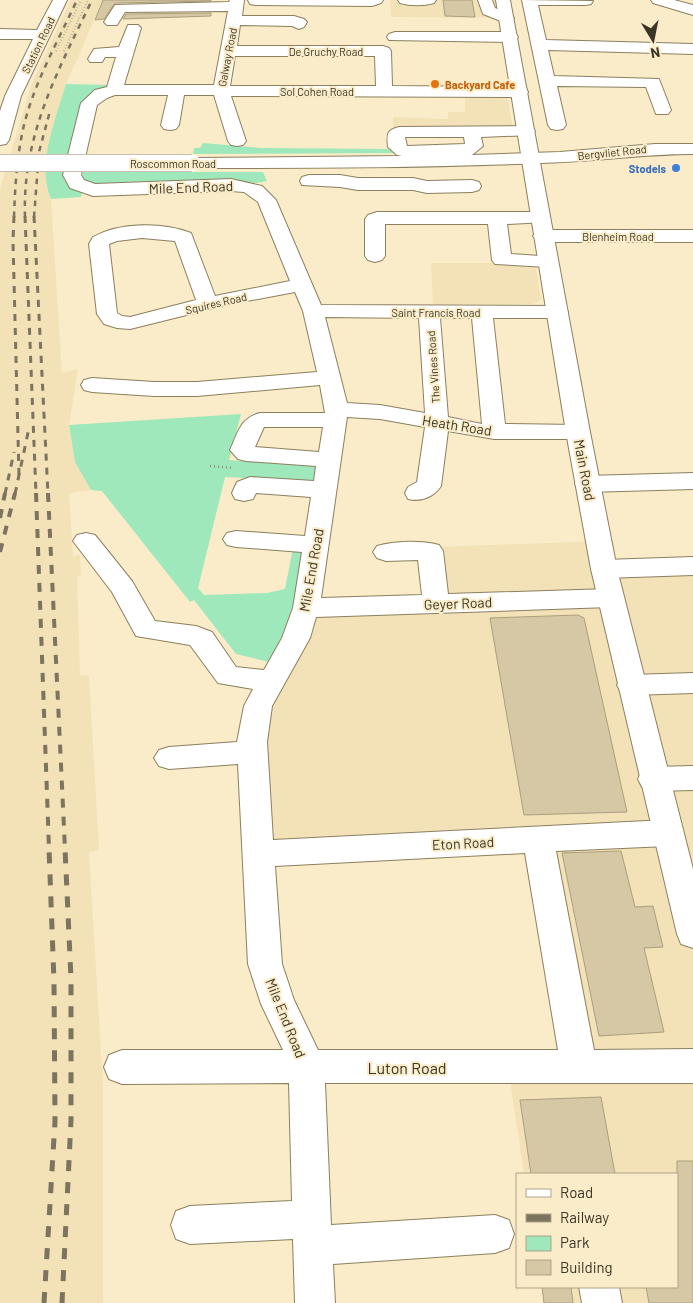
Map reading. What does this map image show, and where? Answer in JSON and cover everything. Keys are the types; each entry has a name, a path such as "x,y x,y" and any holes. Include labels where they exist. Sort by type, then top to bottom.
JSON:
{"street":[{"name":"Station Road","path":"0,140 8,89 43,35 60,0"},
{"path":"255,0 372,2 376,0"},
{"path":"404,0 429,0"},
{"path":"486,0 488,12 508,29"},
{"name":"Main Road","path":"503,0 520,92 541,227 604,569 667,833 686,880 693,934"},
{"path":"557,125 529,0 586,1"},
{"path":"658,0 693,10"},
{"path":"112,22 118,8 236,9 296,21 299,24"},
{"name":"Galway Road","path":"236,9 221,91 237,141"},
{"path":"114,90 133,28"},
{"path":"395,37 508,29 537,37 693,49"},
{"path":"0,34 43,35"},
{"path":"276,34 295,36 291,62 300,91"},
{"name":"De Gruchy Road","path":"229,51 291,62 383,52 384,91"},
{"path":"96,59 100,52 126,52"},
{"path":"383,52 466,52"},
{"path":"547,81 653,82 662,110"},
{"name":"Sol Cohen Road","path":"114,90 520,92"},
{"name":"Mile End Road","path":"114,90 101,94 88,103 72,175 77,184 93,190 103,191 272,184"},
{"path":"170,125 177,91"},
{"path":"472,132 526,131"},
{"name":"Bergvliet Road","path":"531,162 693,149"},
{"name":"Roscommon Road","path":"0,163 346,163 427,166 531,162"},
{"path":"272,184 340,181 358,184 472,186"},
{"name":"Mile End Road","path":"272,184 260,193 267,200 313,311 330,377 336,414 306,608 296,638 258,706 252,752 265,964 278,1004 299,1044 306,1067 315,1303"},
{"name":"Blenheim Road","path":"375,256 375,219 377,218 496,218 541,227 693,236"},
{"path":"496,218 502,260 548,261"},
{"name":"Squires Road","path":"208,304 184,237 170,233 108,236 100,241 107,314 110,319 118,323 130,323 208,304 302,285"},
{"name":"Saint Francis Road","path":"313,311 434,304 488,312 558,312"},
{"name":"The Vines Road","path":"417,493 429,486 437,423 434,304"},
{"path":"488,312 494,432"},
{"path":"92,385 154,389 196,389 330,377"},
{"name":"Heath Road","path":"329,460 246,454 242,450 254,424 260,420 374,411 494,432 578,432"},
{"path":"588,484 693,481"},
{"path":"244,494 246,487 250,485 324,490"},
{"path":"236,539 316,545"},
{"path":"86,541 123,587 146,629 151,632 196,636 206,642 228,676 271,681"},
{"path":"386,552 430,551 436,604"},
{"path":"604,569 693,566"},
{"name":"Geyer Road","path":"306,608 610,598"},
{"path":"631,685 693,683"},
{"path":"169,758 252,752"},
{"path":"654,779 693,778"},
{"name":"Eton Road","path":"258,854 667,833"},
{"path":"538,840 580,1066"},
{"name":"Luton Road","path":"122,1066 693,1066"},
{"path":"190,1226 312,1232 495,1234"},
{"path":"599,1288 602,1303"}],"path":[{"path":"56,52 81,0"},
{"path":"64,52 88,0"}],"shaded area":[{"path":"71,0 103,0 66,84 46,186 51,199 62,373 78,369 69,425 75,462 91,490 69,493 73,556 80,555 81,576 77,577 80,675 89,676 99,850 89,852 103,1086 103,1303 0,1303 0,189 32,83"},
{"path":"390,0 503,0 506,18 391,17"},
{"path":"465,95 502,96 508,99 513,130 393,130 393,117 448,119 448,112 465,112"},
{"path":"431,263 535,263 541,300 533,304 433,304"},
{"path":"598,541 604,569 693,566 693,1303 544,1303 542,1288 678,1288 678,1173 524,1173 508,1067 567,1066 529,840 258,854 271,681 306,608 445,603 438,547"}],"green space":[{"path":"66,84 111,85 88,96 81,104 64,180 71,187 82,191 81,197 51,199 47,185 47,156 49,142"},
{"path":"203,143 261,148 393,149 393,153 193,154 194,148 200,148"},
{"path":"83,172 263,172 267,181 256,183 235,180 106,186 93,184 83,178"},
{"path":"241,414 229,460 308,465 319,462 315,484 305,481 225,477 198,588 204,595 267,593 285,589 293,548 303,551 290,626 269,662 236,654 194,600 190,602 102,491 91,490 75,462 69,425"}],"building":[{"path":"103,0 211,1 115,3 104,19 95,20"},
{"path":"443,0 472,0 475,17 445,16"},
{"path":"211,13 211,16 123,19 126,14"},
{"path":"578,615 584,618 627,812 524,815 490,618"},
{"path":"621,851 635,907 653,906 663,947 644,948 664,1032 599,1036 562,853"},
{"path":"601,1097 615,1173 531,1173 520,1100"},
{"path":"677,1161 693,1161 693,1303 649,1303 646,1288 678,1288"},
{"path":"542,1288 571,1288 573,1303 544,1303"}],"railway":[{"path":"14,217 18,159 24,125 34,93 77,0"},
{"path":"25,216 29,158 36,131 55,78 92,0"},
{"path":"34,217 39,152 50,111"},
{"path":"14,216 13,242 19,475"},
{"path":"25,216 36,494"},
{"path":"34,217 48,494"},
{"path":"15,494 29,428"},
{"path":"5,494 14,452"},
{"path":"0,518 5,493"},
{"path":"0,552 15,493"},
{"path":"36,493 49,849"},
{"path":"48,493 65,849"},
{"path":"44,1303 55,1121 54,982 49,848"},
{"path":"62,1303 71,1120 71,979 65,848"}],"place":[{"name":"Backyard Cafe","path":"435,84"},
{"name":"Stodels","path":"676,168"}]}
